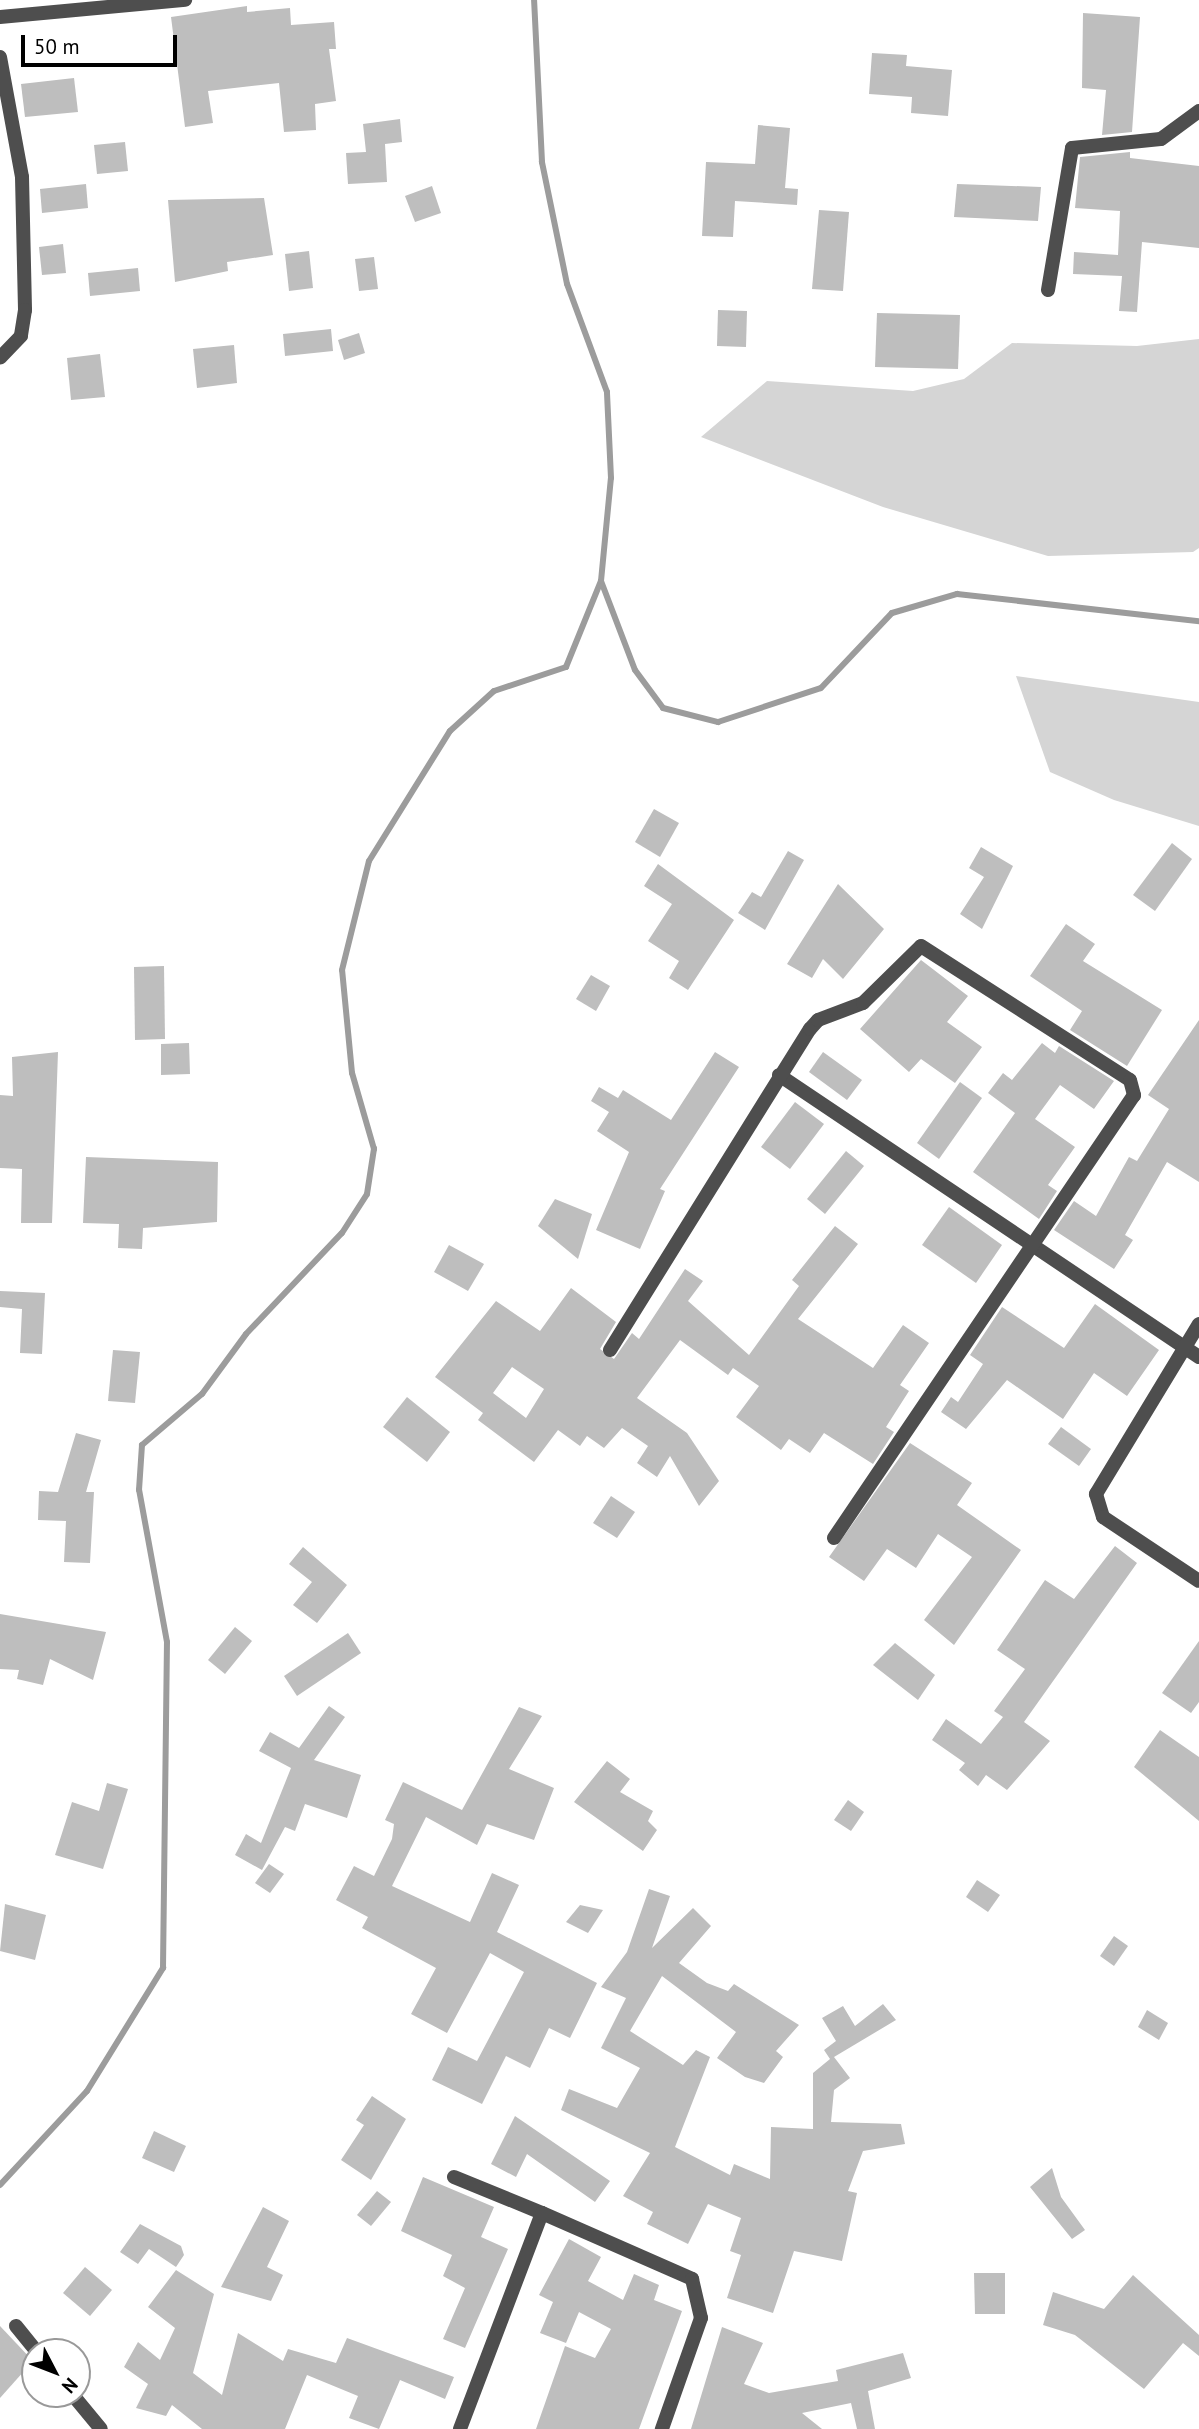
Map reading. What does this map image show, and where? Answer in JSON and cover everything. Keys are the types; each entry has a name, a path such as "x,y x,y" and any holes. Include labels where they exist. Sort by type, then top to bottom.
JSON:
{"street":[{"path":"0,17 185,0"},
{"path":"0,57 22,177 25,310 21,336 0,358"},
{"path":"1048,290 1072,148 1161,139 1199,111"},
{"path":"611,1350 779,1075 818,1020 863,1003 914,951 927,945 1130,1080 1134,1095 834,1538"},
{"path":"779,1075 1193,1353"},
{"path":"1199,1325 1193,1353 1096,1494 1103,1517 1199,1581"},
{"path":"454,2177 692,2279 701,2318 662,2429"},
{"path":"460,2429 542,2213"},
{"path":"16,2326 26,2338"},
{"path":"84,2408 101,2429"}],"shaded area":[{"path":"1199,339 1199,548 1193,552 1048,556 883,507 701,437 767,381 913,391 964,379 1012,343 1137,346"},
{"path":"1016,676 1199,702 1199,826 1114,800 1050,772"}],"building":[{"path":"247,6 247,12 290,8 291,25 334,22 336,49 329,49 336,101 315,104 316,130 284,132 279,83 208,91 213,123 185,127 171,17"},
{"path":"1083,13 1140,17 1132,132 1102,135 1106,90 1082,88"},
{"path":"872,53 907,55 906,66 952,70 948,116 911,113 912,97 869,94"},
{"path":"74,78 78,112 25,117 21,84"},
{"path":"400,119 402,142 385,144 387,182 348,184 346,153 366,152 363,124"},
{"path":"758,125 790,128 785,188 798,189 797,205 735,201 733,237 702,236 706,162 755,164"},
{"path":"125,142 128,171 97,174 94,145"},
{"path":"1130,152 1130,158 1199,166 1199,248 1142,242 1137,312 1119,311 1122,276 1073,274 1074,252 1118,255 1120,211 1075,208 1080,157"},
{"path":"86,184 88,208 42,213 40,189"},
{"path":"957,184 1041,187 1038,221 954,217"},
{"path":"432,186 441,213 415,222 405,196"},
{"path":"264,198 273,255 227,262 228,271 175,282 168,200"},
{"path":"819,210 849,212 843,291 812,289"},
{"path":"63,244 66,273 42,275 39,247"},
{"path":"309,251 313,288 289,291 285,254"},
{"path":"374,257 378,289 359,291 355,259"},
{"path":"138,268 140,291 90,296 88,273"},
{"path":"718,310 747,311 746,347 717,346"},
{"path":"877,313 960,315 958,369 875,367"},
{"path":"331,329 333,351 285,356 283,334"},
{"path":"359,333 365,353 344,360 338,340"},
{"path":"234,345 237,383 197,388 193,349"},
{"path":"100,354 105,397 71,400 67,358"},
{"path":"654,809 679,823 660,857 635,842"},
{"path":"1172,843 1192,859 1155,911 1133,895"},
{"path":"981,847 1013,866 982,929 960,914 984,877 969,868"},
{"path":"788,851 804,860 765,930 738,913 752,892 761,897"},
{"path":"658,864 734,920 688,990 669,978 679,961 648,941 672,904 644,886"},
{"path":"838,884 884,929 843,979 823,959 812,978 787,964"},
{"path":"1066,924 1095,944 1083,961 1162,1010 1127,1066 1070,1030 1082,1011 1030,976"},
{"path":"921,960 968,996 947,1022 982,1047 955,1083 921,1059 909,1072 860,1029"},
{"path":"164,966 165,1039 135,1040 134,967"},
{"path":"591,975 610,986 596,1011 576,999"},
{"path":"1199,1020 1199,1182 1167,1162 1125,1235 1133,1240 1114,1269 1054,1230 1074,1201 1096,1216 1129,1157 1137,1161 1169,1109 1148,1095"},
{"path":"189,1043 190,1074 161,1075 161,1044"},
{"path":"1042,1043 1055,1053 1059,1046 1114,1081 1094,1109 1060,1085 1035,1119 1075,1147 1048,1185 1057,1191 1039,1219 973,1172 1015,1113 988,1093 1003,1073 1012,1080"},
{"path":"58,1052 52,1223 21,1223 22,1169 0,1168 0,1095 13,1096 12,1057"},
{"path":"715,1052 739,1067 660,1189 665,1191 640,1249 596,1230 629,1152 597,1131 609,1112 591,1101 599,1087 618,1098 623,1090 671,1120"},
{"path":"823,1052 862,1080 847,1100 809,1072"},
{"path":"960,1082 982,1098 939,1159 917,1143"},
{"path":"795,1102 824,1124 790,1169 761,1147"},
{"path":"846,1151 864,1166 825,1214 807,1199"},
{"path":"86,1157 218,1162 217,1222 143,1228 142,1249 118,1248 119,1224 83,1223"},
{"path":"555,1199 592,1214 578,1259 538,1226"},
{"path":"949,1207 1002,1245 976,1283 922,1245"},
{"path":"835,1226 858,1244 798,1319 873,1368 903,1325 929,1343 900,1385 909,1391 886,1427 894,1432 873,1464 824,1433 810,1453 789,1439 781,1450 736,1417 759,1386 733,1368 728,1375 680,1340 637,1398 687,1433 719,1481 699,1506 670,1456 657,1477 637,1463 648,1446 622,1428 604,1448 587,1436 580,1446 558,1430 534,1462 478,1420 483,1413 435,1377 496,1301 540,1331 571,1288 616,1322 600,1349 614,1359 632,1333 639,1339 685,1269 703,1281 688,1301 749,1355 799,1286 792,1280","holes":["512,1367 544,1389 526,1418 493,1393"]},
{"path":"449,1245 484,1264 468,1291 434,1272"},
{"path":"0,1291 45,1293 42,1354 20,1353 22,1309 0,1307"},
{"path":"1095,1304 1159,1350 1127,1396 1094,1373 1063,1419 1007,1380 966,1429 941,1412 951,1397 958,1402 983,1364 970,1355 1002,1307 1064,1348"},
{"path":"113,1350 140,1352 135,1403 108,1401"},
{"path":"407,1397 450,1432 427,1462 383,1427"},
{"path":"1061,1427 1091,1449 1079,1466 1048,1444"},
{"path":"76,1433 101,1440 86,1492 94,1492 90,1563 64,1562 66,1521 38,1520 39,1491 58,1492"},
{"path":"910,1443 972,1483 957,1505 1021,1550 954,1645 924,1620 972,1557 938,1534 916,1568 887,1549 864,1581 829,1557"},
{"path":"611,1496 635,1512 617,1538 593,1523"},
{"path":"1115,1546 1137,1563 1024,1722 1050,1741 1007,1790 986,1775 978,1786 959,1770 965,1763 932,1740 946,1719 981,1744 1003,1717 994,1711 1025,1669 997,1650 1045,1580 1074,1599"},
{"path":"303,1547 347,1585 317,1623 293,1605 312,1582 289,1564"},
{"path":"0,1614 106,1632 93,1680 50,1659 43,1685 17,1679 19,1670 0,1669"},
{"path":"235,1627 252,1641 225,1674 208,1660"},
{"path":"348,1633 361,1653 297,1696 284,1676"},
{"path":"1199,1641 1199,1702 1191,1713 1162,1693"},
{"path":"895,1643 935,1675 918,1700 873,1665"},
{"path":"329,1706 345,1717 314,1760 361,1775 347,1818 305,1804 295,1831 285,1827 262,1870 235,1855 246,1834 261,1843 291,1768 259,1751 270,1732 299,1748"},
{"path":"519,1707 542,1716 509,1769 554,1788 534,1840 487,1824 477,1845 426,1817 392,1886 470,1922 492,1873 519,1885 497,1932 597,1983 570,2038 549,2028 530,2068 506,2056 482,2104 432,2080 448,2047 477,2061 524,1972 490,1953 447,2033 411,2014 436,1968 362,1928 368,1917 336,1900 354,1866 374,1876 392,1839 394,1824 385,1820 403,1782 462,1810"},
{"path":"1160,1730 1199,1757 1199,1821 1134,1767"},
{"path":"607,1761 630,1779 620,1792 653,1811 648,1821 657,1830 643,1851 574,1802"},
{"path":"107,1783 128,1789 103,1869 55,1855 72,1802 99,1811"},
{"path":"848,1800 864,1812 851,1831 834,1820"},
{"path":"269,1864 284,1874 270,1893 255,1883"},
{"path":"977,1880 1000,1895 988,1912 966,1897"},
{"path":"649,1889 670,1896 652,1948 693,1908 711,1926 679,1963 707,1983 728,1991 734,1984 799,2025 776,2051 783,2057 764,2083 745,2077 717,2058 736,2032 662,1976 630,2031 683,2065 696,2050 710,2057 675,2147 730,2175 734,2164 770,2179 771,2127 813,2129 813,2073 830,2059 824,2050 836,2041 822,2018 843,2006 855,2026 883,2004 896,2020 834,2057 850,2078 834,2090 831,2122 901,2124 905,2144 863,2151 848,2191 857,2193 842,2261 794,2251 773,2313 727,2298 741,2255 730,2251 741,2218 708,2204 688,2244 647,2224 653,2212 623,2196 650,2153 561,2110 569,2089 617,2108 640,2068 601,2048 626,1998 601,1987 627,1952"},
{"path":"5,1904 46,1915 35,1960 0,1951"},
{"path":"580,1905 603,1910 588,1933 566,1922"},
{"path":"1114,1936 1128,1946 1114,1966 1100,1956"},
{"path":"1147,2010 1168,2023 1159,2040 1138,2027"},
{"path":"372,2096 406,2119 371,2180 341,2160 364,2125 356,2120"},
{"path":"515,2116 610,2181 595,2202 527,2154 516,2177 491,2164"},
{"path":"154,2131 186,2146 174,2172 142,2158"},
{"path":"1052,2168 1061,2197 1085,2230 1072,2239 1030,2187"},
{"path":"423,2177 494,2207 481,2237 508,2249 465,2348 443,2339 465,2288 443,2276 452,2255 401,2231"},
{"path":"377,2191 391,2202 371,2226 357,2215"},
{"path":"263,2207 289,2221 267,2267 283,2275 271,2301 221,2287"},
{"path":"140,2224 181,2246 184,2255 176,2267 149,2249 138,2264 120,2252"},
{"path":"569,2239 601,2257 588,2281 623,2300 634,2274 659,2285 654,2300 682,2311 639,2429 536,2429 565,2346 595,2358 611,2329 579,2312 566,2343 540,2333 553,2302 539,2295"},
{"path":"85,2267 112,2290 90,2316 63,2293"},
{"path":"176,2270 214,2294 193,2373 222,2395 238,2333 283,2361 288,2349 336,2363 347,2338 454,2377 445,2399 400,2380 379,2429 349,2418 358,2396 307,2375 285,2429 202,2429 172,2405 166,2416 136,2408 148,2384 124,2367 138,2342 160,2360 175,2328 148,2307"},
{"path":"974,2273 1005,2273 1005,2314 975,2314"},
{"path":"1133,2275 1199,2335 1199,2356 1183,2343 1144,2389 1075,2335 1043,2325 1053,2292 1104,2309"},
{"path":"0,2326 21,2348 21,2374 0,2398"},
{"path":"722,2327 763,2343 744,2384 769,2393 838,2381 836,2370 903,2353 911,2378 868,2391 875,2429 857,2429 851,2403 802,2413 822,2429 691,2429"}],"waterway":[{"path":"0,2185 87,2091 163,1968 167,1642 139,1490 142,1445 202,1394 246,1334 342,1233 367,1194 374,1149 352,1073 342,970 369,861 450,731 494,691 566,667 601,581 611,478 607,392 567,284 542,162 534,0"},
{"path":"601,581 635,670 663,708 718,722 821,688 892,613 957,594 1199,621"}]}
